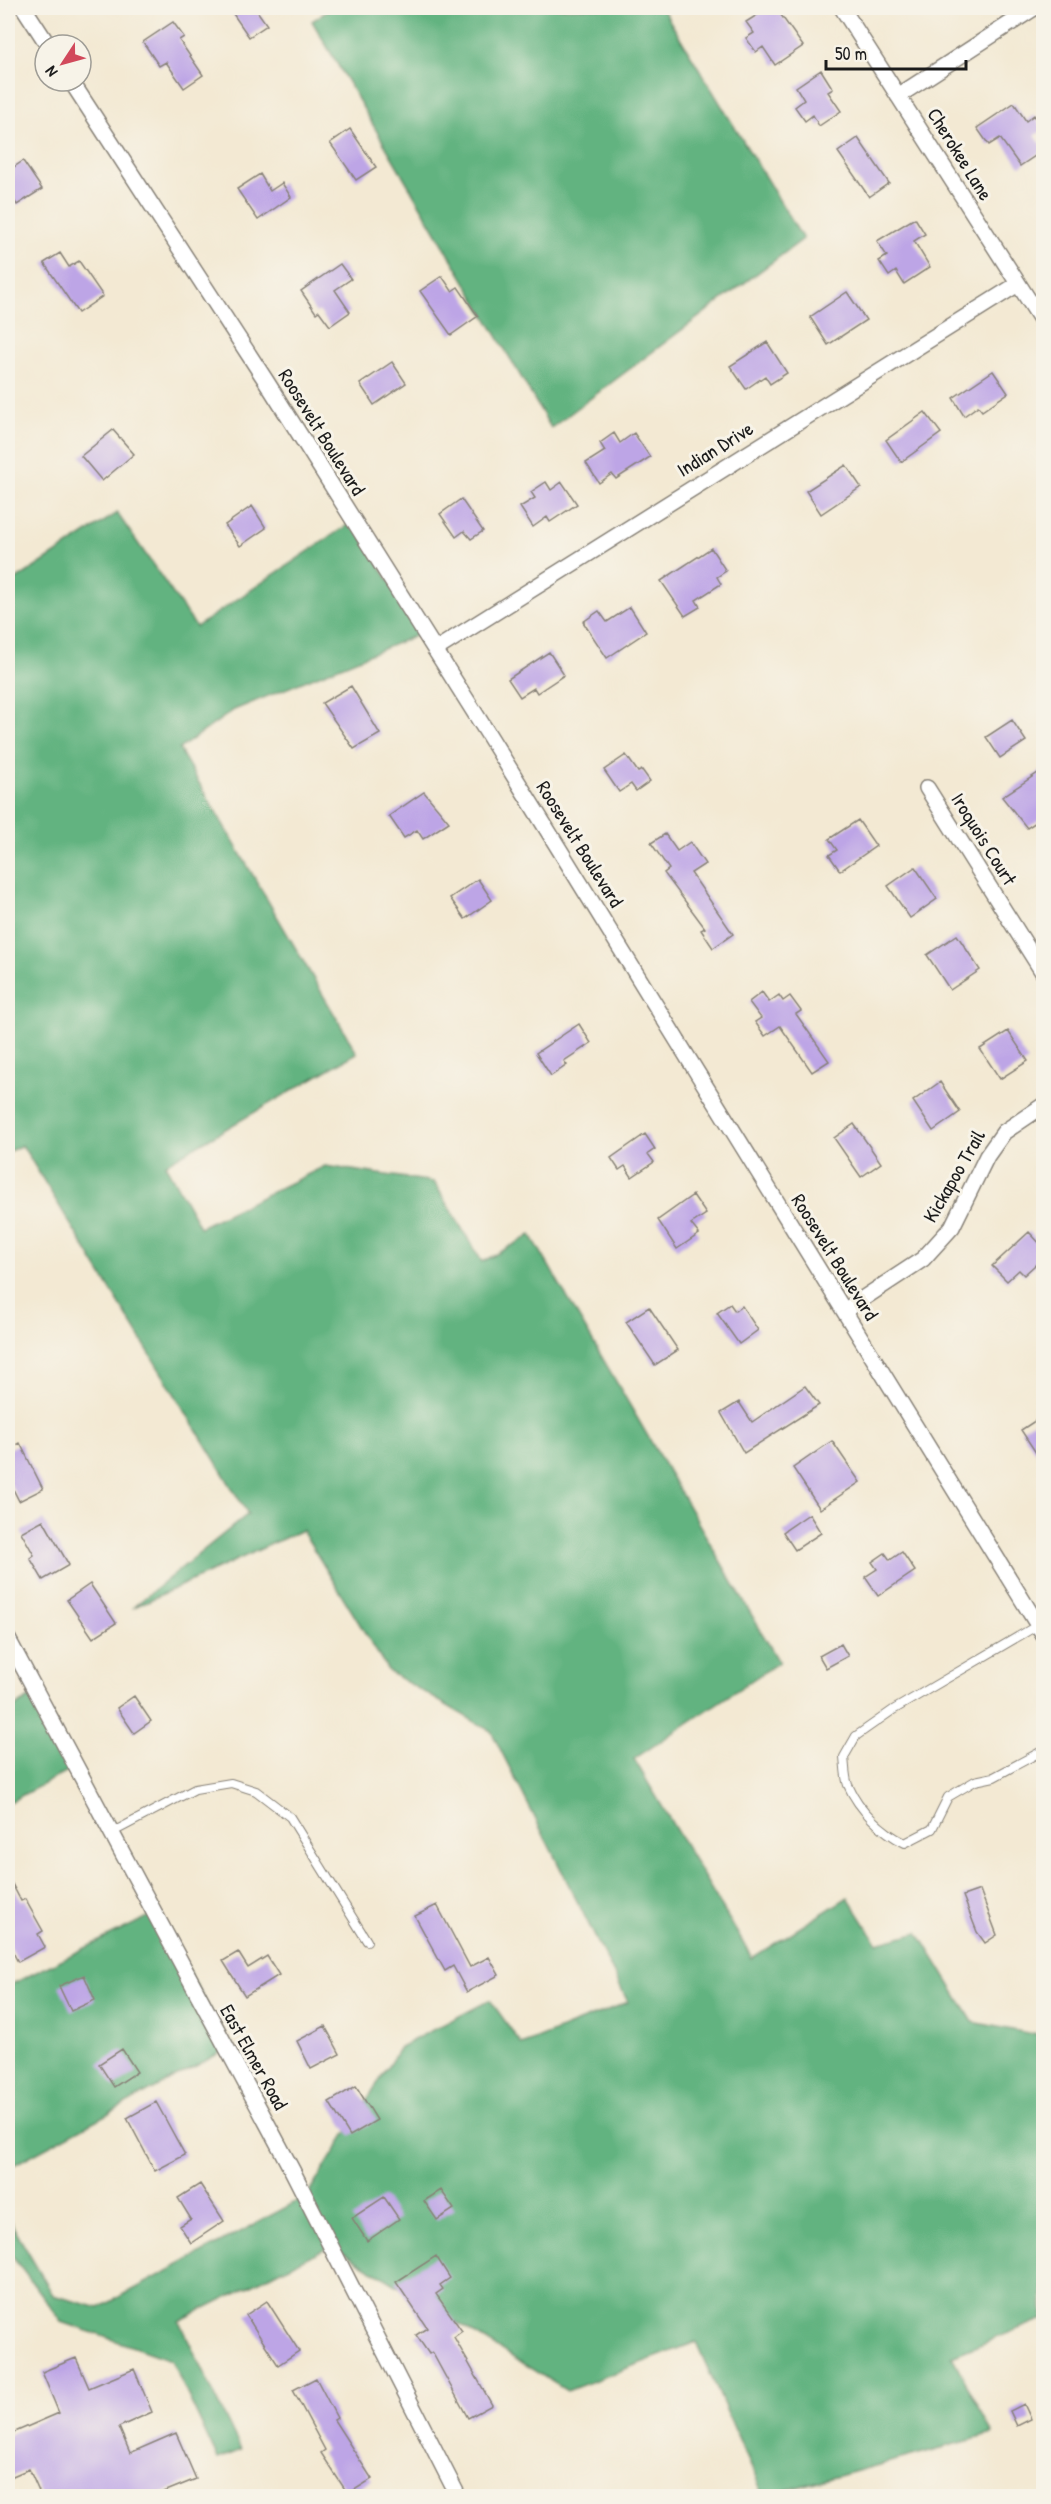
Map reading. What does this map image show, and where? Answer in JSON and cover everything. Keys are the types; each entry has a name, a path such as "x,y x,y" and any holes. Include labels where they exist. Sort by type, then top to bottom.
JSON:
{"street":[{"path":"24,8 40,33"},
{"name":"Cherokee Lane","path":"842,8 1044,324"},
{"path":"898,96 1034,8"},
{"name":"Roosevelt Boulevard","path":"79,93 266,381 435,650 1041,1630"},
{"name":"Indian Drive","path":"435,650 1018,284"},
{"name":"Iroquois Court","path":"927,788 1044,974"},
{"name":"Kickapoo Trail","path":"844,1311 923,1259 952,1227 987,1156 1004,1132 1044,1105"},
{"name":"East Elmer Road","path":"8,1639 292,2170 458,2496"}],"lane":[{"path":"1041,1630 892,1710 856,1736 844,1756 848,1785 872,1819 888,1835 905,1843 932,1829 948,1797 975,1780 994,1777 1044,1750"},
{"path":"110,1833 195,1789 231,1783 256,1791 290,1817 367,1941"}],"green space":[{"path":"332,8 662,8 803,239 551,428 312,21"},
{"path":"117,513 196,627 352,522 422,633 234,710 179,749 357,1053 165,1164 200,1227 325,1166 434,1182 482,1262 531,1235 779,1662 634,1759 752,1958 848,1897 877,1943 918,1932 973,2022 1043,2036 1043,2319 952,2356 993,2434 764,2496 696,2342 567,2391 332,2245 179,2321 241,2450 218,2459 171,2360 62,2322 8,2251 8,2218 53,2295 99,2308 307,2196 400,2047 490,2000 522,2045 628,2002 491,1731 389,1672 302,1530 132,1608 248,1514 22,1145 8,1152 8,585"},
{"path":"39,1692 77,1766 8,1803 8,1711"},
{"path":"156,1913 231,2047 8,2168 8,1986"}],"building":[{"path":"229,8 255,8 267,25 249,37"},
{"path":"768,8 776,8 803,46 775,65 763,47 756,52 746,38 754,33 746,22"},
{"path":"173,22 184,37 179,40 203,75 184,88 166,62 159,66 143,42"},
{"path":"821,70 833,89 828,92 841,111 819,126 813,115 805,121 795,107 804,100 796,87"},
{"path":"1014,103 1026,121 1034,115 1044,130 1035,135 1044,150 1020,166 1000,138 989,145 977,128"},
{"path":"350,129 376,167 356,180 330,143"},
{"path":"858,138 889,183 869,197 838,152"},
{"path":"23,161 42,189 17,205 8,191 8,171"},
{"path":"260,174 270,191 282,183 291,197 258,220 237,189"},
{"path":"915,218 925,234 914,241 930,267 904,284 896,271 889,276 879,261 887,256 877,241"},
{"path":"60,253 69,267 79,261 103,296 78,313 44,263"},
{"path":"340,264 351,279 335,290 350,312 330,326 319,311 316,313 301,291"},
{"path":"442,276 452,291 458,287 478,316 451,335 420,291"},
{"path":"847,292 866,320 828,345 810,317"},
{"path":"767,342 787,373 770,384 765,376 746,389 730,366"},
{"path":"392,362 406,383 374,405 360,384"},
{"path":"993,371 1008,393 982,411 978,406 964,416 953,398"},
{"path":"925,412 941,433 901,462 886,440"},
{"path":"113,430 134,454 102,481 81,456"},
{"path":"614,433 620,443 634,433 650,457 616,479 612,474 599,483 586,463 605,451 600,443"},
{"path":"846,465 861,487 821,514 806,491"},
{"path":"546,482 551,490 562,482 577,504 550,522 547,517 533,527 520,507 535,498 531,492"},
{"path":"461,499 483,531 471,539 464,531 456,537 440,514"},
{"path":"252,506 266,528 240,546 225,525"},
{"path":"711,548 726,571 717,577 721,584 696,600 700,607 685,616 661,581"},
{"path":"630,607 646,632 607,658 583,622 599,611 607,622"},
{"path":"549,652 564,675 537,693 534,688 520,697 508,679"},
{"path":"351,686 380,734 354,749 322,703"},
{"path":"1012,720 1026,741 1000,758 986,737"},
{"path":"626,755 638,772 642,770 650,781 636,791 631,784 619,792 604,770"},
{"path":"1044,769 1044,817 1027,828 1002,797"},
{"path":"424,792 449,822 423,839 417,830 404,838 389,816"},
{"path":"858,820 876,846 840,871 829,855 837,850 829,839"},
{"path":"665,834 677,851 690,842 705,864 691,873 733,934 713,948 701,930 705,928 664,873 669,869 651,843"},
{"path":"915,867 937,899 910,918 888,886"},
{"path":"478,879 492,900 465,919 450,898"},
{"path":"957,935 980,970 950,990 927,955"},
{"path":"762,992 769,1002 779,995 783,1001 790,996 801,1011 796,1014 829,1061 812,1072 780,1026 765,1036 755,1022 761,1018 749,1002"},
{"path":"579,1024 591,1043 564,1061 567,1065 551,1076 536,1053"},
{"path":"1008,1031 1028,1061 1000,1079 980,1049"},
{"path":"940,1082 960,1112 933,1131 913,1101"},
{"path":"854,1124 881,1163 861,1177 834,1138"},
{"path":"645,1134 655,1149 648,1154 654,1162 632,1177 625,1166 619,1170 611,1158"},
{"path":"693,1195 706,1214 691,1224 699,1234 677,1249 658,1220"},
{"path":"1029,1232 1044,1248 1044,1257 1024,1275 1019,1270 1007,1281 992,1266"},
{"path":"730,1304 735,1311 742,1306 758,1330 739,1344 717,1313"},
{"path":"649,1307 678,1350 655,1365 626,1322"},
{"path":"805,1386 819,1405 744,1453 721,1413 739,1402 752,1422"},
{"path":"1044,1415 1044,1465 1021,1430"},
{"path":"832,1441 860,1482 820,1509 793,1468"},
{"path":"20,1443 43,1489 19,1501 8,1479 8,1450"},
{"path":"809,1514 821,1533 795,1550 783,1532"},
{"path":"43,1520 69,1565 43,1580 30,1558 34,1555 21,1532"},
{"path":"902,1552 915,1571 878,1596 865,1577 877,1569 872,1562 885,1553 890,1560"},
{"path":"90,1584 116,1623 93,1638 67,1600"},
{"path":"841,1644 848,1656 826,1668 819,1656"},
{"path":"134,1696 151,1721 134,1733 117,1708"},
{"path":"8,1876 21,1901 25,1899 43,1931 38,1934 45,1947 18,1962 8,1943"},
{"path":"980,1890 997,1935 985,1943 977,1932 963,1896"},
{"path":"437,1905 470,1967 489,1957 499,1975 467,1992 453,1966 445,1971 415,1916"},
{"path":"238,1952 248,1968 267,1956 279,1975 245,1996 223,1961"},
{"path":"84,1975 95,2000 71,2011 59,1986"},
{"path":"325,2026 340,2054 311,2069 297,2041"},
{"path":"122,2049 137,2072 114,2087 99,2064"},
{"path":"356,2086 377,2120 350,2136 329,2102"},
{"path":"156,2102 185,2155 155,2171 127,2118"},
{"path":"200,2184 224,2221 191,2243 180,2226 191,2219 178,2198"},
{"path":"441,2190 454,2209 437,2220 424,2201"},
{"path":"384,2197 399,2219 367,2241 352,2218"},
{"path":"436,2256 450,2278 440,2285 443,2289 436,2294 462,2331 454,2337 492,2405 468,2418 432,2352 429,2354 416,2335 427,2328 396,2282"},
{"path":"267,2301 299,2351 278,2365 246,2315"},
{"path":"76,2358 89,2388 134,2369 152,2412 119,2427 130,2453 176,2433 196,2479 154,2496 41,2496 29,2469 8,2478 8,2435 59,2413 42,2372"},
{"path":"316,2378 337,2418 334,2420 372,2479 348,2494 321,2453 325,2450 293,2390"},
{"path":"1024,2404 1031,2419 1017,2426 1010,2411"}]}
